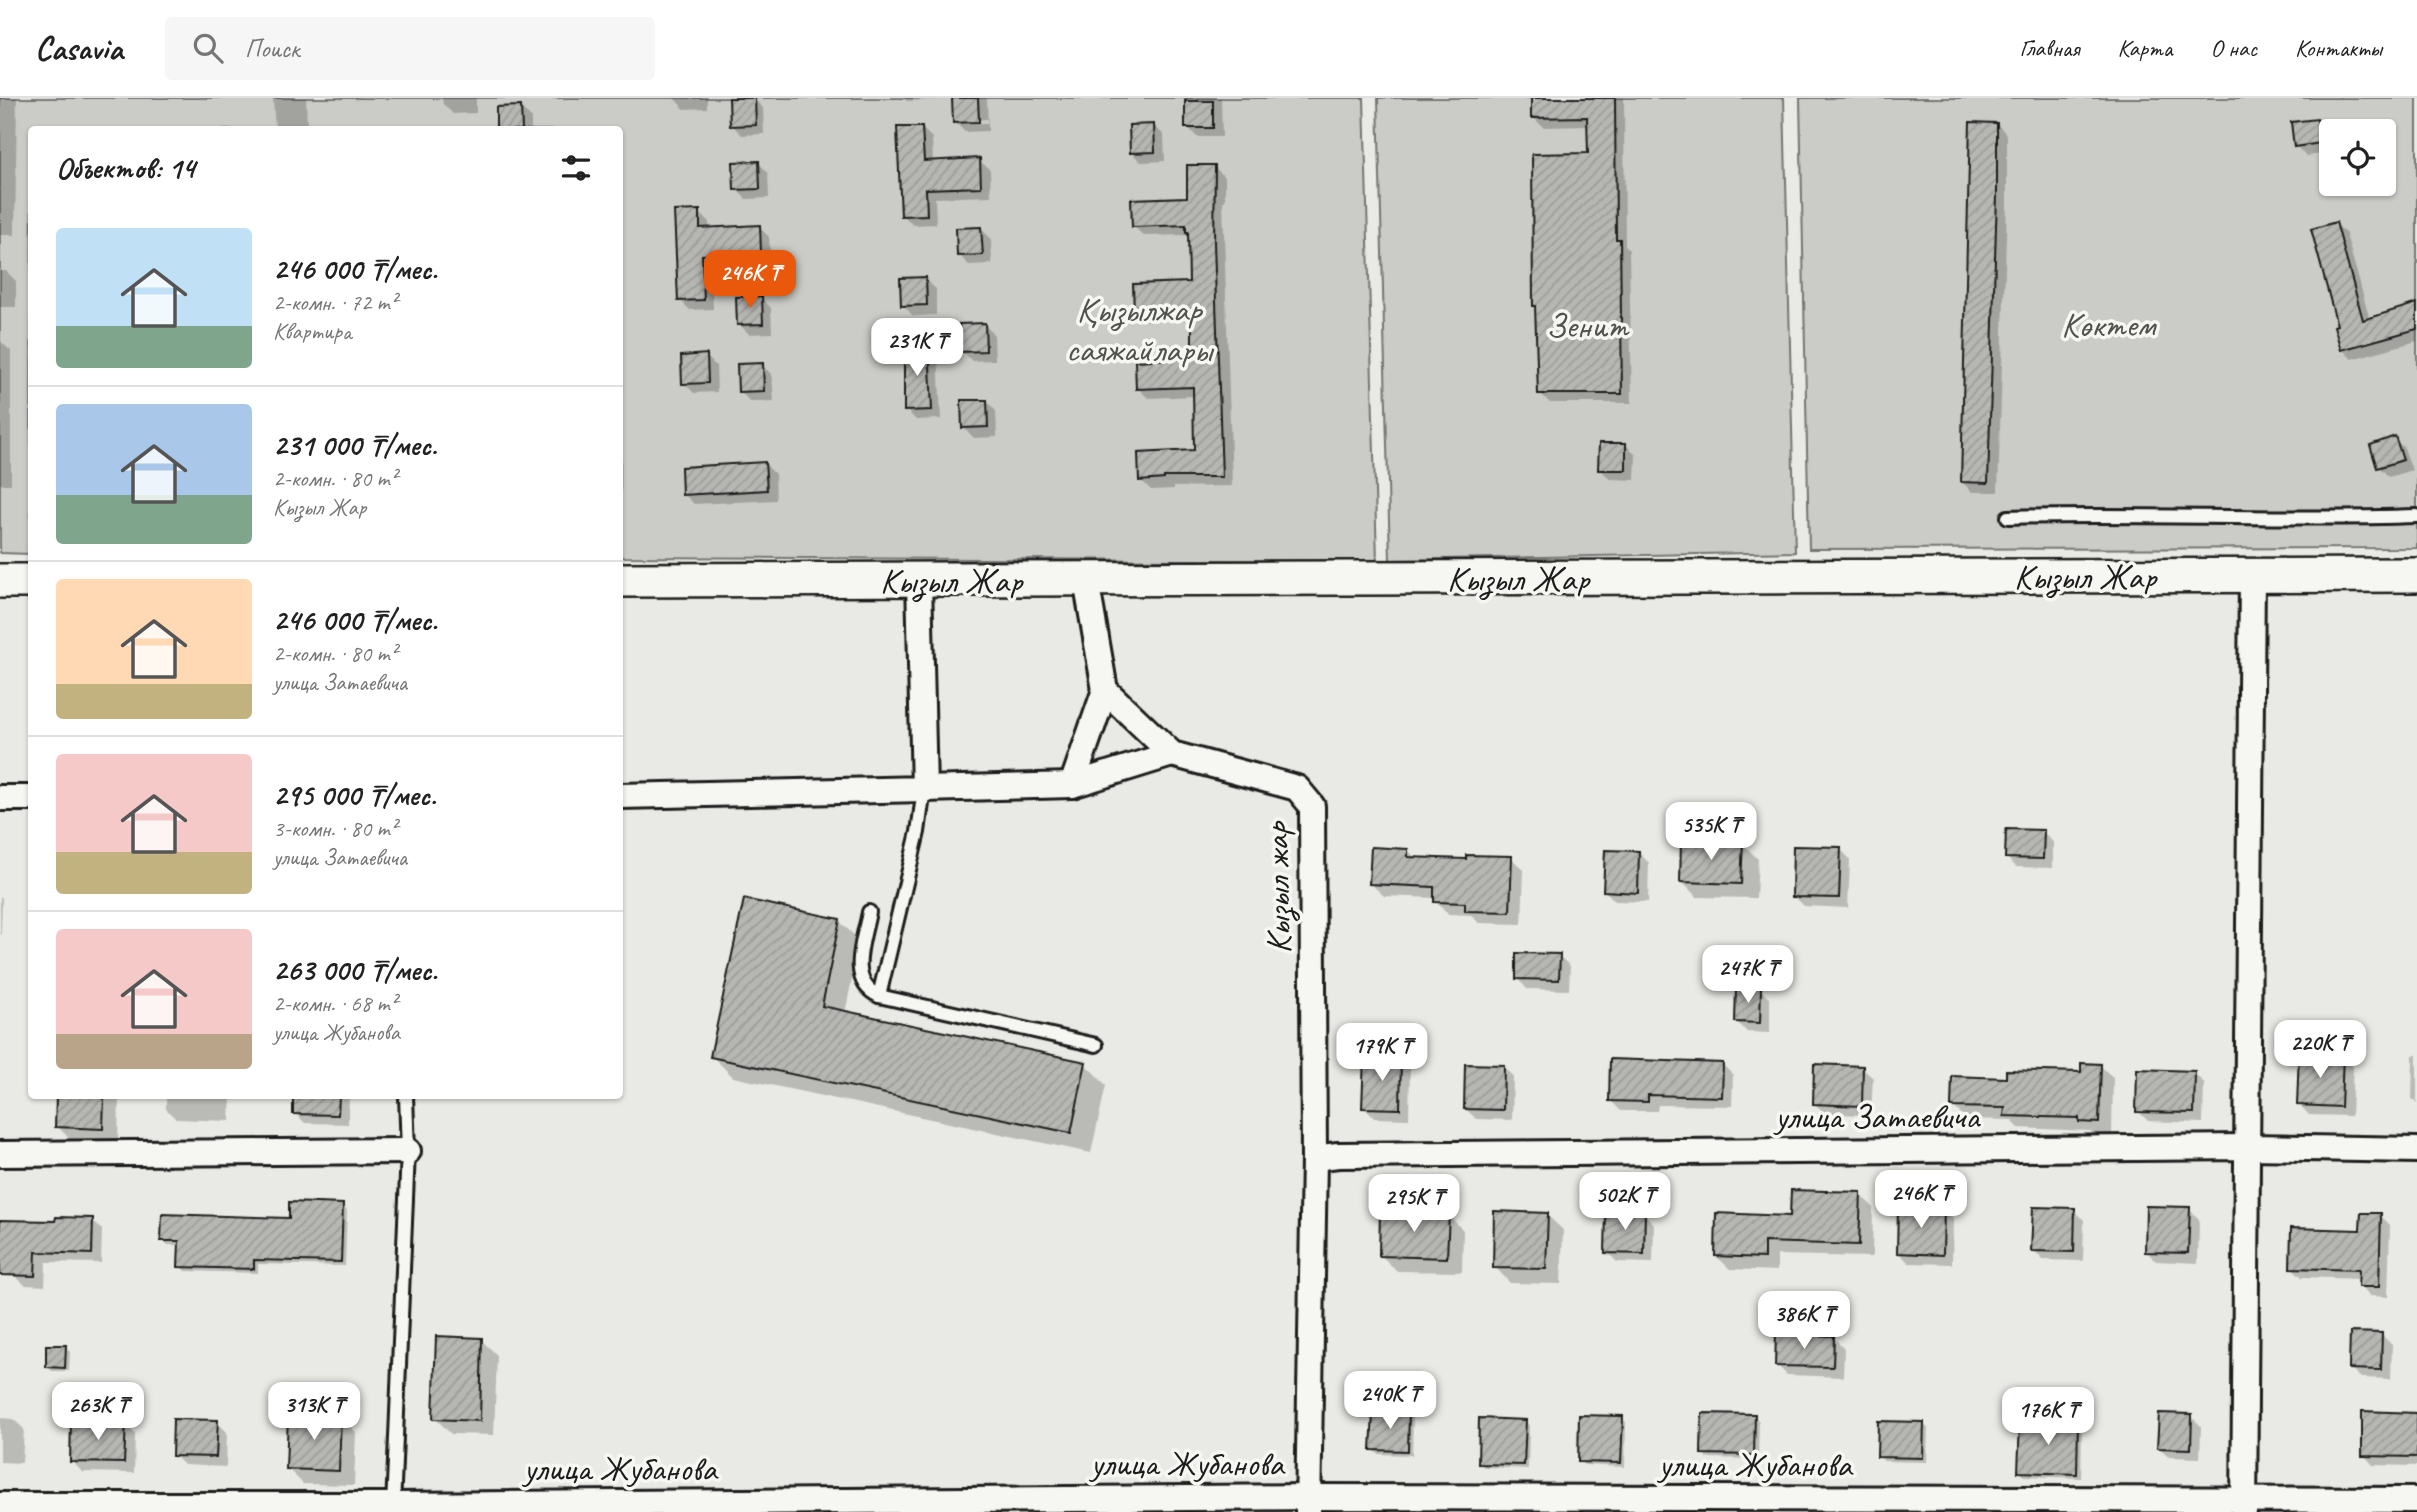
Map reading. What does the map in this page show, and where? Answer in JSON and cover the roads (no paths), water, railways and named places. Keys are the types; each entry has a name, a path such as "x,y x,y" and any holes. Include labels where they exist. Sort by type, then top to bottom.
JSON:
{"main road":[{"name":"Кызыл Жар","path":"623,580 2417,575"},
{"path":"0,581 28,581"}],"street":[{"path":"2244,1506 2252,576"},
{"path":"919,580 923,789"},
{"path":"1072,785 1105,690 1086,580"},
{"name":"Кызыл жар","path":"1105,690 1172,754 1297,788 1312,806 1326,1156 1308,1505"},
{"path":"623,796 1072,785 1172,754"},
{"path":"0,798 28,798"},
{"name":"улица Затаевича","path":"1326,1156 2247,1147 2417,1150"},
{"path":"0,1154 408,1151"},
{"name":"улица Жубанова","path":"0,1505 393,1508 2244,1506 2417,1500"}],"lane":[{"path":"2008,517 2100,514 2348,518 2417,516"},
{"path":"879,996 918,832 923,789"},
{"path":"869,912 859,976 870,992 1096,1045"},
{"path":"393,1508 408,1151 406,1099"}],"park label":[{"name":"Көктем","path":"2108,324"},
{"name":"Зенит","path":"1587,325"},
{"name":"Қызылжар саяжайлары","path":"1139,329"}]}
